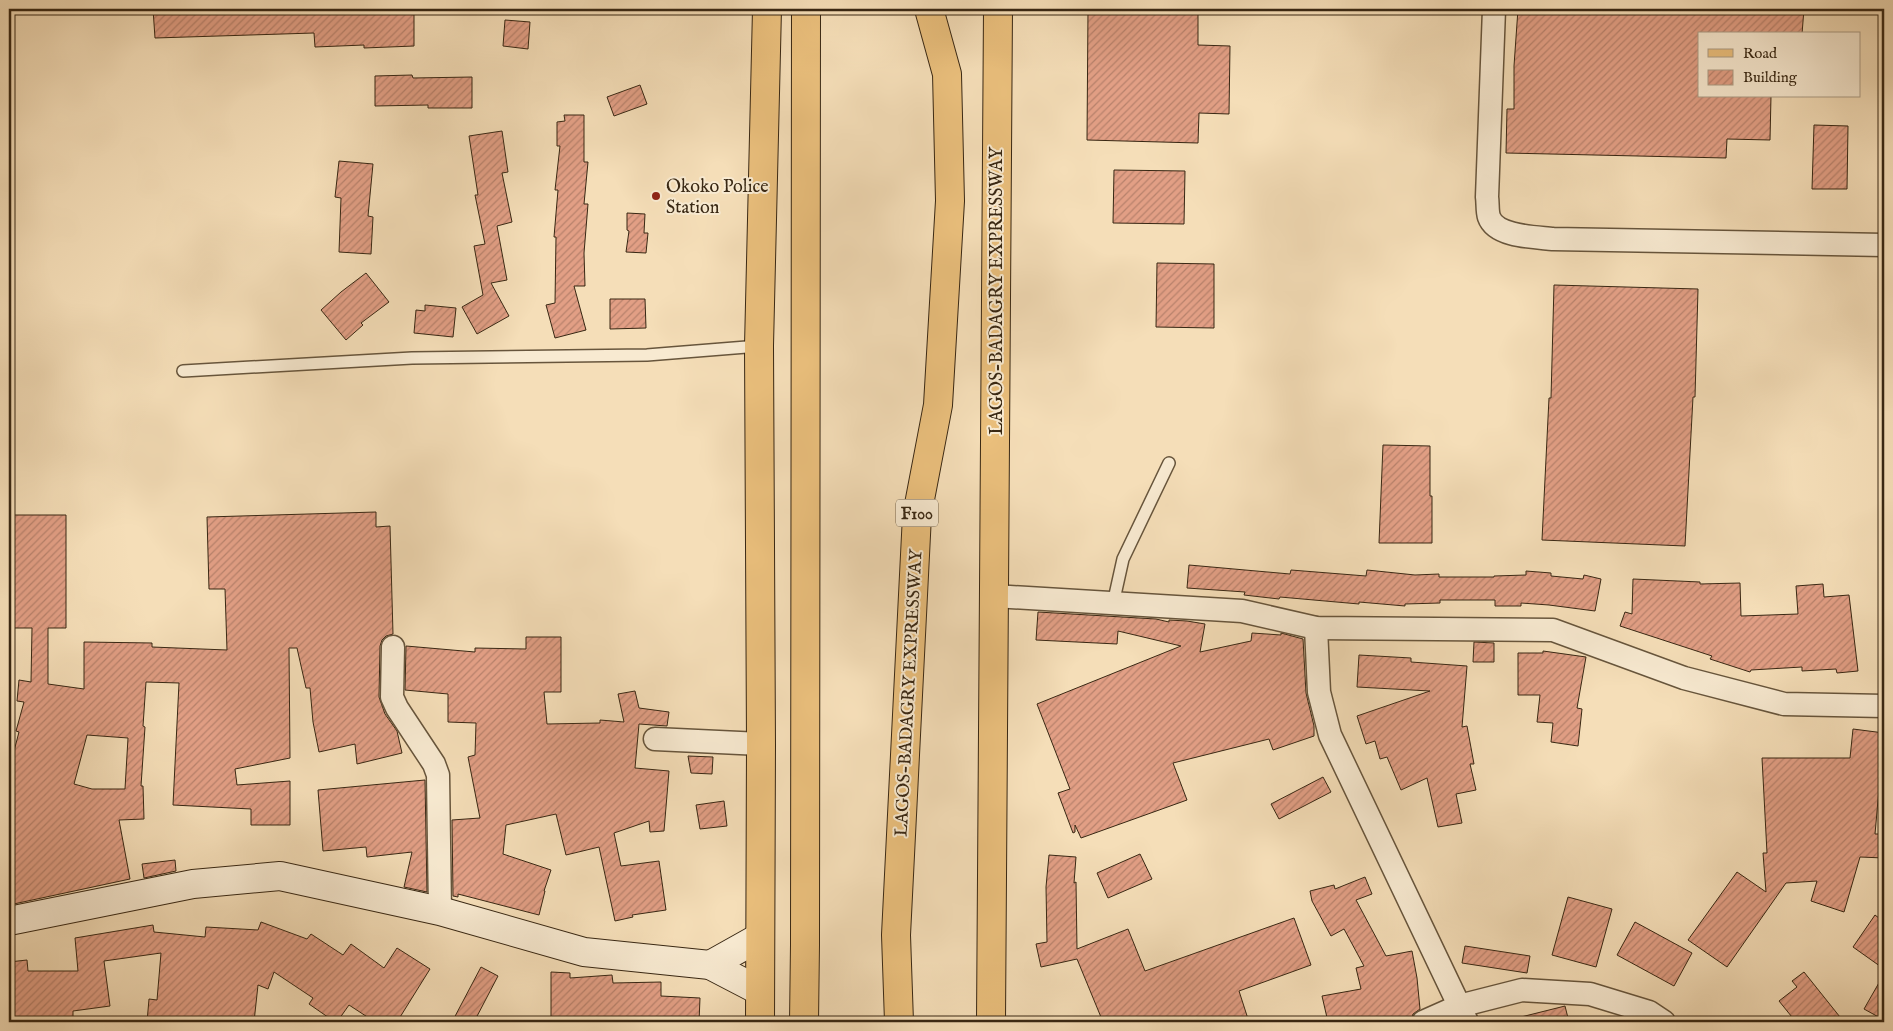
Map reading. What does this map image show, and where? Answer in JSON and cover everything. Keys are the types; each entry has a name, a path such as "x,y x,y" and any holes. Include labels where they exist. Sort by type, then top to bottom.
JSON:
{"main road":[{"path":"760,1022 759,346 766,9"},
{"path":"804,1022 806,946 806,9"},
{"name":"LAGOS-BADAGRY EXPRESSWAY","path":"899,1022 896,935 917,515 938,405 950,201 947,74 930,9"},
{"name":"LAGOS-BADAGRY EXPRESSWAY","path":"991,1022 998,9"},
{"path":"9,921 193,884 280,876 440,911 584,952 710,965 760,991"},
{"path":"710,965 760,937"}],"street":[{"path":"1494,9 1487,197 1489,218 1501,231 1553,239 1884,245"},
{"path":"994,596 1242,612 1316,628 1553,630 1684,678 1784,704 1884,706"},
{"path":"1316,628 1319,692 1330,735 1463,1014"},
{"path":"393,647 392,697 397,708 434,764 438,775 440,911"},
{"path":"655,738 761,744"},
{"path":"1423,1022 1463,1014 1522,990 1590,994 1649,1012 1664,1022"}],"lane":[{"path":"183,371 412,358 647,355 759,346"},
{"path":"1113,604 1123,559 1169,462"}],"building":[{"path":"153,9 414,9 414,46 364,48 364,45 315,47 314,33 155,38"},
{"path":"1088,9 1198,9 1198,45 1230,46 1229,114 1199,113 1198,143 1087,140"},
{"path":"1518,9 1804,9 1802,32 1698,32 1698,98 1771,98 1770,140 1727,139 1726,158 1506,153 1507,109 1514,109 1514,66"},
{"path":"505,20 530,22 528,49 503,46"},
{"path":"412,75 413,78 472,77 472,108 428,108 428,105 375,106 375,76"},
{"path":"640,85 647,104 614,116 607,97"},
{"path":"564,115 584,115 584,162 588,162 584,204 588,204 584,253 585,286 574,286 586,330 555,338 546,305 555,303 556,237 554,237 558,190 555,190 560,146 557,146 557,122 565,121"},
{"path":"1814,125 1848,126 1847,189 1812,189"},
{"path":"502,131 508,172 502,173 512,222 497,226 507,280 491,283 509,316 477,334 462,307 483,295 474,246 485,244 475,195 478,195 469,136"},
{"path":"339,161 373,164 368,216 373,217 371,254 339,252 341,198 335,197"},
{"path":"1114,170 1185,171 1184,224 1113,223"},
{"path":"627,213 645,214 644,233 648,233 646,253 626,252 629,231 627,230"},
{"path":"1157,263 1214,264 1214,328 1156,327"},
{"path":"366,273 389,302 361,323 363,325 346,340 321,310"},
{"path":"1554,285 1698,289 1695,397 1693,397 1685,546 1542,540 1549,398 1551,398"},
{"path":"610,299 645,299 646,328 610,329"},
{"path":"425,305 456,308 453,337 414,333 416,310 425,311"},
{"path":"1383,445 1430,446 1432,543 1379,543"},
{"path":"376,512 376,527 390,526 393,634 386,636 380,646 379,697 385,714 397,731 402,753 357,764 355,744 319,752 313,722 310,688 306,688 297,648 289,648 290,758 235,769 237,785 290,781 290,825 251,825 251,809 173,805 179,683 146,682 141,786 143,786 144,819 119,820 130,879 9,905 9,770 19,732 16,731 24,702 17,701 19,680 31,682 32,628 9,628 9,515 66,515 66,628 48,628 48,684 84,689 84,642 152,643 152,647 227,650 225,589 209,589 207,517","holes":["87,735 128,738 125,789 92,789 74,784"]},
{"path":"1189,565 1290,574 1291,570 1366,576 1367,570 1415,575 1439,574 1439,577 1494,577 1526,575 1526,571 1551,573 1551,576 1583,579 1584,575 1601,579 1595,611 1521,603 1521,606 1495,606 1495,600 1440,600 1440,603 1405,604 1405,606 1280,597 1279,599 1244,595 1245,592 1187,588"},
{"path":"1633,579 1700,582 1700,584 1740,583 1741,616 1798,614 1796,586 1823,584 1824,597 1849,595 1858,671 1837,673 1836,669 1802,671 1802,667 1751,670 1750,672 1710,659 1712,656 1620,626 1625,612 1632,614"},
{"path":"1038,612 1156,619 1169,622 1169,620 1187,621 1205,624 1200,652 1251,641 1252,633 1281,635 1281,633 1303,639 1306,693 1314,726 1314,736 1273,750 1269,739 1173,763 1187,800 1081,838 1075,825 1075,832 1073,833 1058,793 1070,789 1037,704 1181,646 1118,631 1117,644 1036,640"},
{"path":"526,637 561,637 561,692 544,692 547,724 600,723 600,720 624,722 618,694 635,691 639,708 669,712 667,726 639,724 635,768 669,771 664,831 650,832 649,821 614,833 621,866 659,861 666,910 632,915 633,917 615,921 599,847 566,855 556,814 506,825 503,854 551,870 539,915 458,894 458,897 453,896 452,820 480,818 468,757 475,755 476,723 448,722 448,694 405,690 406,646 475,652 475,648 526,649"},
{"path":"1474,642 1494,643 1494,662 1473,662"},
{"path":"1543,651 1586,657 1577,708 1582,709 1578,746 1551,742 1553,723 1537,722 1540,695 1518,695 1518,653 1543,653"},
{"path":"1359,655 1411,658 1411,662 1467,666 1462,727 1467,726 1474,764 1470,764 1476,790 1456,794 1462,823 1438,827 1427,778 1401,790 1387,757 1380,759 1375,741 1366,744 1357,716 1430,691 1357,687"},
{"path":"1853,729 1884,733 1875,834 1884,834 1884,858 1860,857 1844,912 1811,901 1817,881 1786,883 1727,967 1688,940 1737,872 1766,892 1763,853 1767,853 1762,758 1850,758"},
{"path":"688,756 713,757 712,774 691,773"},
{"path":"1323,777 1331,792 1279,819 1271,804"},
{"path":"425,780 427,892 404,887 412,852 367,857 366,847 323,851 318,790"},
{"path":"724,801 727,826 700,829 696,805"},
{"path":"1140,854 1152,879 1108,898 1097,873"},
{"path":"1049,855 1076,857 1074,883 1076,882 1077,949 1128,929 1145,971 1294,918 1311,965 1239,991 1249,1022 1103,1022 1077,959 1041,967 1036,944 1047,942 1046,887"},
{"path":"175,860 176,871 144,878 142,864"},
{"path":"1365,877 1372,894 1356,900 1386,956 1412,951 1420,1009 1413,1014 1410,1022 1328,1022 1322,996 1361,989 1356,968 1364,966 1344,929 1331,936 1312,901 1310,891 1334,885 1335,889"},
{"path":"1568,897 1612,909 1596,967 1552,955"},
{"path":"1875,915 1884,922 1884,969 1853,947"},
{"path":"261,922 307,939 311,934 343,955 351,944 384,968 397,948 430,969 397,1022 375,1022 349,1005 337,1022 335,1022 309,1004 313,998 274,972 268,989 258,985 254,1022 147,1022 149,999 157,1000 161,953 104,961 110,1006 73,1011 73,1022 9,1022 9,962 27,960 28,971 78,971 75,938 153,925 154,932 205,937 206,927 258,930"},
{"path":"1635,922 1692,953 1674,986 1617,955"},
{"path":"1465,946 1530,956 1527,973 1462,963"},
{"path":"481,967 498,976 474,1022 452,1022"},
{"path":"551,972 570,973 570,978 612,975 613,983 661,982 661,996 700,998 699,1022 584,1022 584,1017 551,1017"},
{"path":"1804,972 1844,1022 1796,1022 1779,1001 1797,987 1792,981"},
{"path":"1884,974 1884,1020 1864,1009"},
{"path":"1565,1006 1569,1022 1522,1022 1521,1017"}],"place":[{"name":"Okoko Police Station","path":"656,196"}]}
